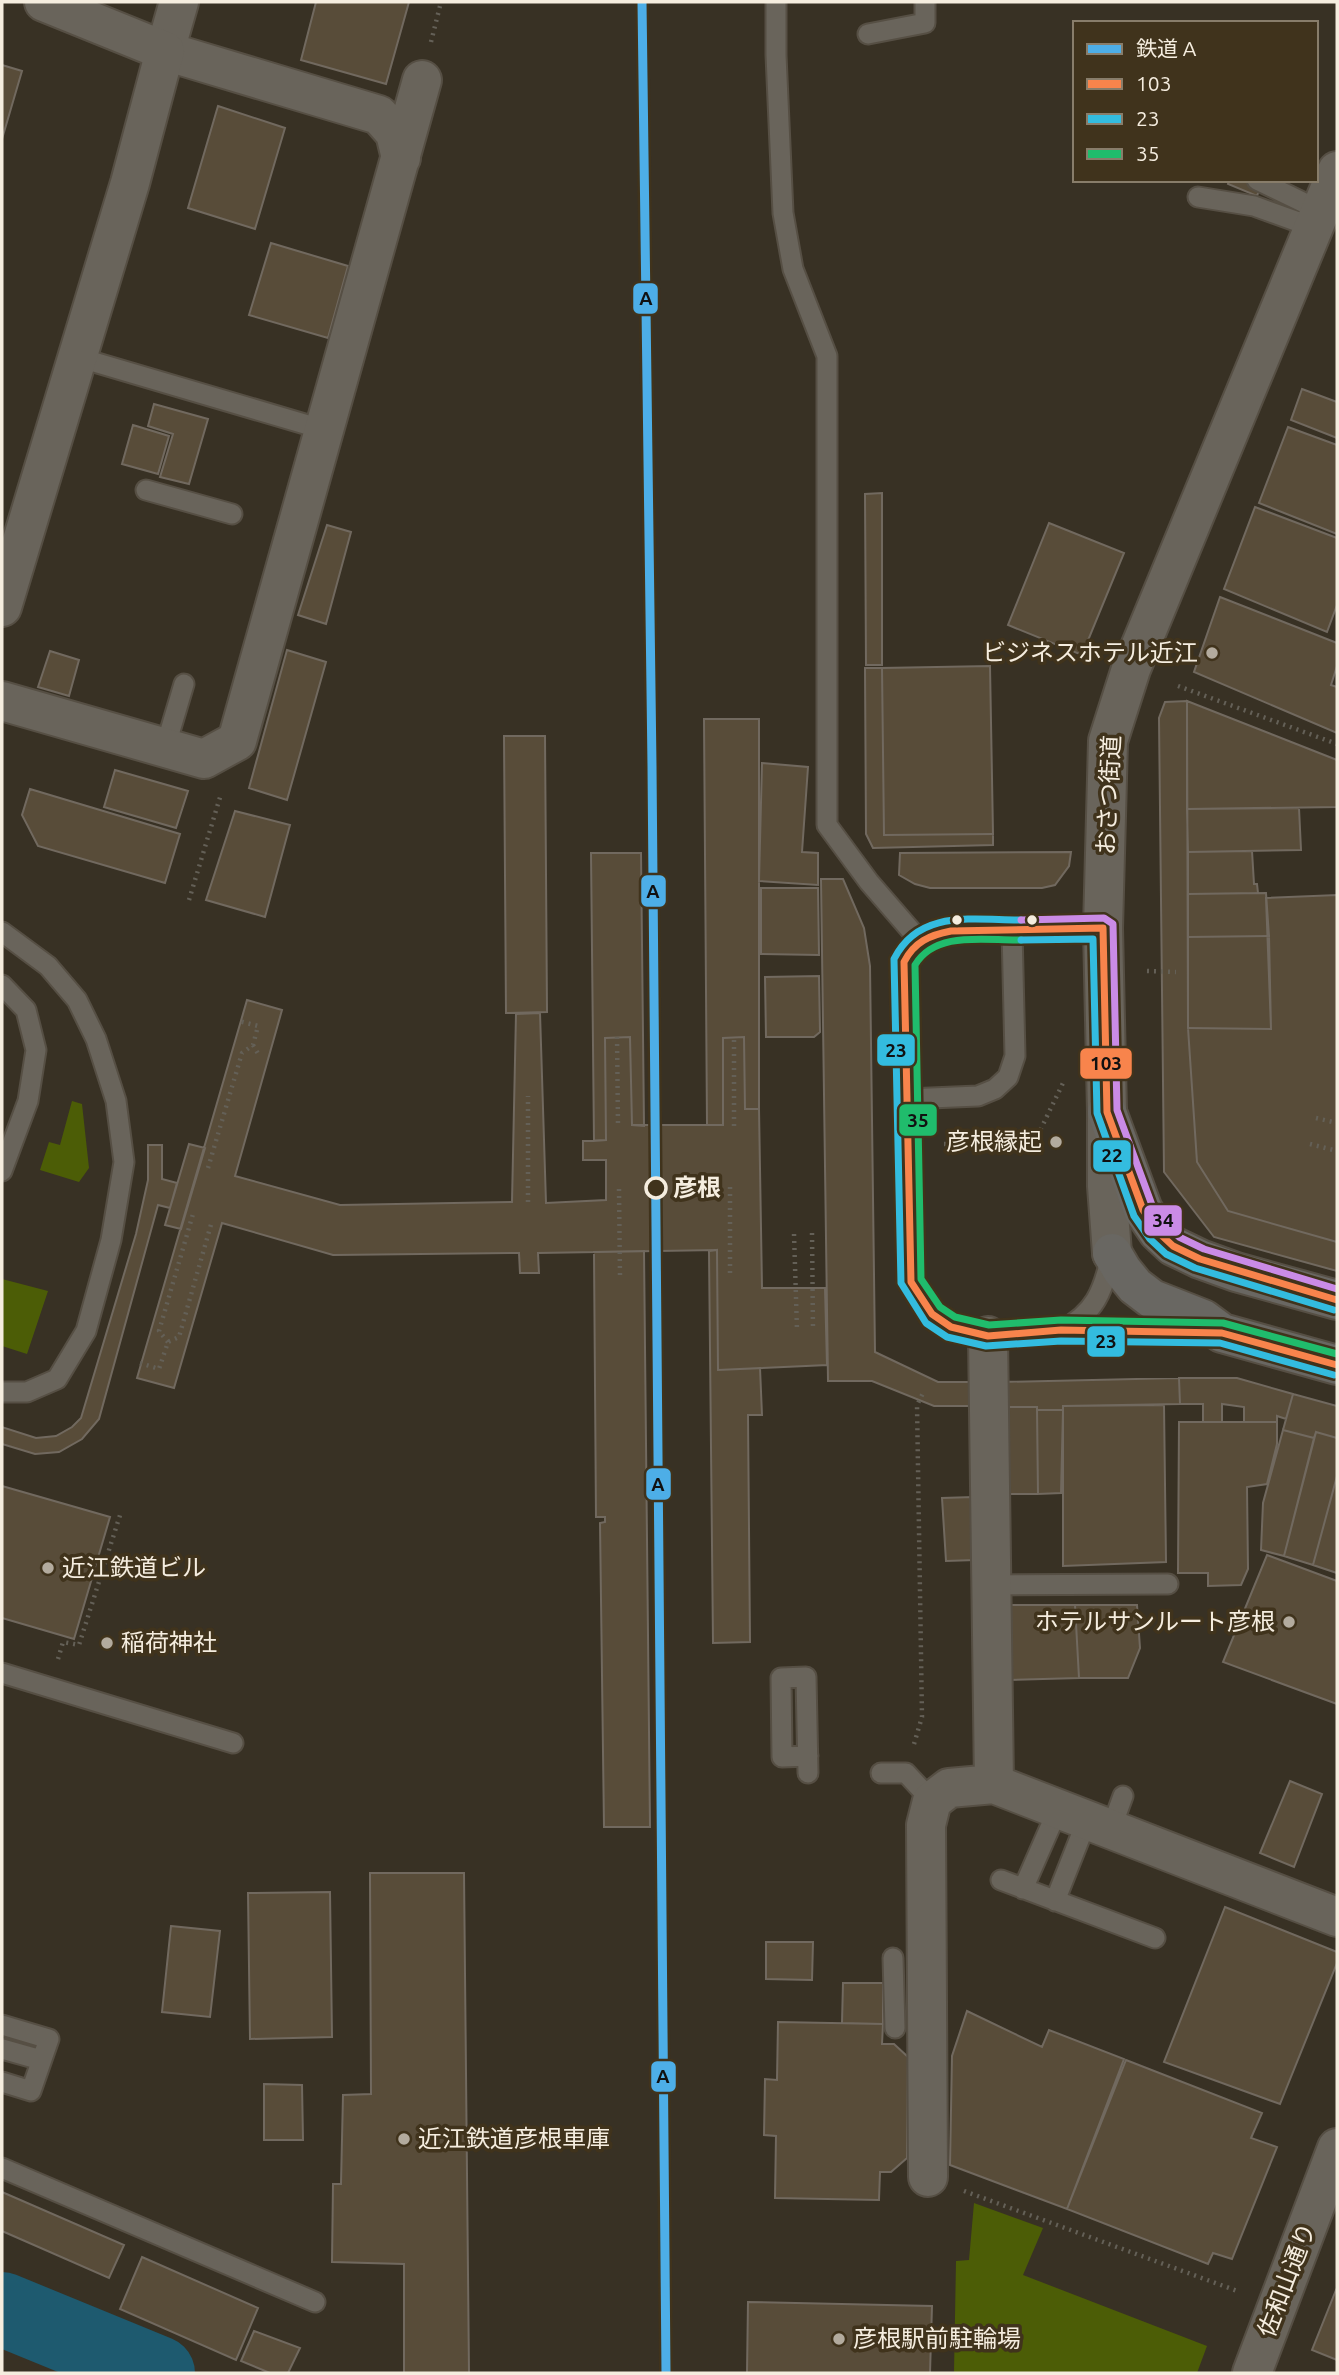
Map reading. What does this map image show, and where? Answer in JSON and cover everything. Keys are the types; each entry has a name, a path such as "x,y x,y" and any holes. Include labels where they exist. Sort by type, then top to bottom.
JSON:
{"main road":[{"path":"1107,1112 1143,1210 1158,1232 1173,1247 1236,1272 1337,1300"},
{"path":"1112,1253 1135,1286 1146,1294 1203,1319 1222,1333 1337,1365"}],"street":[{"path":"44,2 165,51 345,115 379,116 395,133 401,158"},
{"path":"2,607 130,183 179,2"},
{"path":"2,701 74,731 165,748 204,759 237,741 304,473 325,430 422,80"},
{"name":"おさつ街道","path":"1112,1253 1107,1186 1103,928 1108,741 1131,668 1324,219 1337,171"},
{"path":"988,1336 991,1585 999,1729 994,1784"},
{"path":"928,2177 926,1825 932,1801 949,1788 994,1784 1095,1814 1184,1844 1337,1917"},
{"name":"佐和山通り","path":"1252,2373 1337,2148"}],"lane":[{"path":"776,2 783,213 793,269 827,356 827,825 876,891 920,942"},
{"path":"867,34 925,23 925,2"},
{"path":"1260,182 1324,219"},
{"path":"1198,197 1324,219"},
{"path":"77,357 179,379 267,404 325,430"},
{"path":"146,490 232,514"},
{"path":"165,748 184,684"},
{"path":"1103,928 951,931 930,935 908,951 904,962 911,1282 932,1314 951,1327 988,1336 1061,1330 1222,1333"},
{"path":"907,1098 978,1096 995,1090 1008,1077 1015,1056 1012,930"},
{"path":"2,932 48,966 77,1000 96,1039 116,1101 124,1161 111,1240 86,1331 57,1379 27,1392 2,1392"},
{"path":"2,985 26,1010 36,1050 28,1101 2,1171"},
{"path":"1061,1330 1079,1321 1096,1301 1104,1284 1112,1253"},
{"path":"991,1585 1168,1584"},
{"path":"2,1673 233,1742"},
{"path":"881,1773 905,1773 932,1801"},
{"path":"1023,1889 1095,1814"},
{"path":"1055,1901 1095,1814"},
{"path":"1001,1880 1155,1938"},
{"path":"893,1958 895,2028"},
{"path":"2,2025 49,2039 31,2091 2,2082"},
{"path":"2,2049 41,2060"},
{"path":"2,2168 315,2302"}],"path":[{"path":"1178,686 1337,744"},
{"path":"189,900 223,787"},
{"path":"1147,971 1176,972"},
{"path":"208,1168 242,1052 253,1045 258,1026 239,1021"},
{"path":"618,1037 618,1126"},
{"path":"734,1037 734,1126"},
{"path":"253,1045 260,1057"},
{"path":"528,1096 528,1202"},
{"path":"1316,1118 1337,1123"},
{"path":"1310,1144 1337,1151"},
{"path":"730,1187 730,1276"},
{"path":"619,1189 620,1277"},
{"path":"168,1342 159,1331 193,1214"},
{"path":"140,1363 159,1369 168,1342 179,1337 212,1221"},
{"path":"812,1233 813,1329"},
{"path":"794,1234 797,1330"},
{"path":"905,1773 922,1717 917,1405 923,1394"},
{"path":"55,1667 63,1642 79,1645 121,1512"},
{"path":"928,2177 1240,2292"}],"green space":[{"path":"72,1101 82,1104 89,1168 79,1182 40,1170 49,1142 60,1145"},
{"path":"2,1279 48,1291 27,1354 2,1346"},
{"path":"974,2203 1043,2228 1023,2275 1207,2346 1197,2373 954,2373 956,2261 969,2260"}],"building":[{"path":"316,2 409,2 386,84 301,60"},
{"path":"2,65 22,71 2,139"},
{"path":"218,106 285,128 255,229 188,208"},
{"path":"1228,182 1262,182 1257,196"},
{"path":"271,243 348,266 328,338 249,315"},
{"path":"1302,389 1337,402 1337,438 1291,420"},
{"path":"154,404 208,419 189,484 160,477 173,434 148,426"},
{"path":"133,425 169,436 158,474 122,464"},
{"path":"1288,427 1337,445 1337,534 1259,503"},
{"path":"882,493 882,665 866,665 865,494"},
{"path":"1255,507 1337,538 1337,605 1327,632 1224,589"},
{"path":"1049,523 1124,553 1082,655 1008,625"},
{"path":"327,525 351,532 326,624 298,615"},
{"path":"1220,597 1337,643 1337,666 1331,685 1337,687 1337,733 1194,672"},
{"path":"287,650 326,662 287,800 249,788"},
{"path":"50,651 79,660 69,696 38,687"},
{"path":"990,666 993,834 884,835 882,668"},
{"path":"865,668 882,668 884,835 993,834 993,845 873,848 866,834"},
{"path":"1187,701 1337,760 1337,807 1187,809"},
{"path":"1187,701 1188,1028 1197,1162 1228,1211 1337,1242 1337,1271 1214,1237 1164,1172 1159,718 1165,702"},
{"path":"704,719 759,719 759,1109 745,1109 744,1037 723,1038 723,1125 707,1125"},
{"path":"504,736 545,736 547,1012 506,1013"},
{"path":"762,763 808,767 802,852 818,853 818,885 759,881"},
{"path":"115,770 188,791 176,828 104,807"},
{"path":"30,789 180,834 165,883 38,846 22,815"},
{"path":"1299,808 1301,850 1188,852 1187,809"},
{"path":"235,811 290,825 265,917 206,900"},
{"path":"1252,851 1254,884 1257,884 1258,893 1188,894 1188,852"},
{"path":"1071,852 1069,866 1055,885 1042,888 930,888 915,884 899,875 900,853"},
{"path":"591,853 641,853 644,1126 632,1125 630,1037 605,1038 606,1140 594,1141"},
{"path":"821,879 843,879 864,928 870,966 875,1352 938,1382 1001,1382 1001,1406 934,1406 872,1381 828,1381"},
{"path":"761,888 818,888 819,955 761,954"},
{"path":"1266,893 1269,936 1188,937 1188,894"},
{"path":"1337,895 1337,1242 1228,1211 1197,1162 1188,1028 1271,1029 1266,898"},
{"path":"1269,936 1271,1029 1188,1028 1188,937"},
{"path":"819,976 820,1032 814,1037 766,1037 765,977"},
{"path":"247,1000 282,1010 235,1176 340,1205 512,1202 516,1014 540,1013 546,1203 606,1200 606,1160 583,1160 583,1141 606,1140 605,1038 630,1037 632,1125 723,1125 723,1038 744,1037 745,1109 759,1109 762,1288 825,1288 827,1365 718,1370 717,1250 538,1253 539,1273 520,1273 519,1253 333,1255 222,1223 174,1388 137,1378"},
{"path":"189,1144 205,1148 181,1229 165,1225"},
{"path":"148,1145 162,1145 162,1179 177,1183 170,1208 158,1205 99,1419 82,1439 59,1452 35,1454 2,1444 2,1427 36,1438 56,1436 81,1418 136,1234 148,1180"},
{"path":"717,1250 718,1370 760,1368 762,1415 748,1415 750,1642 713,1643 709,1251"},
{"path":"644,1251 650,1827 604,1827 600,1523 605,1522 605,1517 596,1517 594,1252"},
{"path":"1179,1378 1237,1378 1293,1394 1286,1419 1277,1416 1277,1422 1244,1422 1244,1407 1222,1404 1222,1422 1203,1422 1203,1404 1180,1404"},
{"path":"1179,1378 1180,1404 1063,1406 1063,1410 1001,1407 1001,1382"},
{"path":"1293,1394 1337,1406 1337,1438 1316,1432 1314,1438 1283,1430"},
{"path":"1164,1405 1166,1562 1063,1566 1063,1406"},
{"path":"1001,1407 1037,1407 1038,1494 1001,1494"},
{"path":"1037,1410 1063,1410 1061,1493 1038,1494"},
{"path":"1179,1422 1277,1422 1277,1444 1267,1484 1247,1487 1248,1569 1241,1585 1208,1586 1208,1573 1178,1573"},
{"path":"1283,1430 1314,1438 1284,1556 1261,1550 1263,1503"},
{"path":"1316,1432 1337,1438 1337,1476 1313,1565 1284,1556"},
{"path":"1337,1476 1337,1573 1313,1565"},
{"name":"近江鉄道ビル","path":"2,1486 110,1517 74,1639 2,1618"},
{"path":"973,1497 975,1560 946,1561 942,1498"},
{"name":"ホテルサンルート彦根","path":"1267,1555 1337,1581 1337,1704 1223,1662"},
{"path":"1003,1605 1075,1605 1079,1678 1006,1680"},
{"path":"1075,1605 1137,1605 1140,1648 1128,1678 1079,1678"},
{"path":"1290,1781 1322,1794 1294,1867 1260,1853"},
{"name":"近江鉄道彦根車庫","path":"370,1873 464,1873 469,2373 404,2373 404,2264 332,2262 333,2184 341,2184 343,2095 371,2094"},
{"path":"330,1892 332,2037 250,2039 248,1893"},
{"path":"1225,1907 1337,1952 1337,1963 1280,2104 1164,2062"},
{"path":"171,1926 220,1931 210,2017 162,2012"},
{"path":"766,1942 813,1942 812,1980 766,1979"},
{"path":"843,1983 883,1983 883,2024 842,2023"},
{"path":"967,2011 1042,2047 1049,2030 1124,2059 1067,2209 950,2165 952,2056"},
{"path":"778,2022 883,2024 882,2044 894,2044 908,2057 907,2158 891,2172 880,2172 879,2200 775,2198 776,2136 764,2135 765,2079 777,2080"},
{"path":"1126,2060 1262,2113 1251,2138 1277,2147 1232,2259 1213,2253 1208,2264 1067,2209"},
{"path":"264,2084 302,2085 303,2140 264,2140"},
{"path":"2,2192 124,2245 109,2278 2,2231"},
{"path":"142,2257 258,2308 236,2360 120,2309"},
{"path":"1337,2291 1337,2360 1312,2350"},
{"name":"彦根駅前駐輪場","path":"748,2302 932,2306 930,2373 747,2373"},
{"path":"254,2331 300,2348 288,2373 270,2373 241,2361"}],"waterway":[{"path":"2,2309 158,2373"}],"rail line":[{"name":"A","path":"642,2 652,766 666,2373"}],"transit line":[{"name":"34","path":"1021,920 1104,918 1113,924 1117,1110 1152,1205 1166,1225 1179,1237 1204,1249 1337,1289"},
{"name":"23","path":"1021,920 966,919 933,925 918,932 905,943 894,959 901,1283 926,1323 947,1337 986,1346 1061,1341 1220,1343 1334,1375"},
{"name":"103","path":"1337,1300 1200,1259 1173,1246 1158,1232 1143,1210 1107,1112 1103,928 951,931 930,937 918,944 908,955 904,962 911,1282 932,1314 951,1327 988,1336 1061,1330 1222,1333 1337,1365"},
{"name":"35","path":"1021,940 978,939 949,942 924,954 915,965 921,1279 940,1307 955,1317 989,1325 1061,1320 1223,1323 1337,1354"},
{"name":"22","path":"1021,940 1093,939 1097,1113 1134,1216 1150,1239 1166,1254 1195,1268 1334,1310"}],"place":[{"name":"ビジネスホテル近江","path":"1212,653"},
{"name":"彦根縁起","path":"1056,1142"},
{"name":"彦根","path":"656,1188"},
{"name":"近江鉄道ビル","path":"48,1568"},
{"name":"ホテルサンルート彦根","path":"1289,1622"},
{"name":"稲荷神社","path":"107,1643"},
{"name":"近江鉄道彦根車庫","path":"404,2139"},
{"name":"彦根駅前駐輪場","path":"839,2339"}]}
